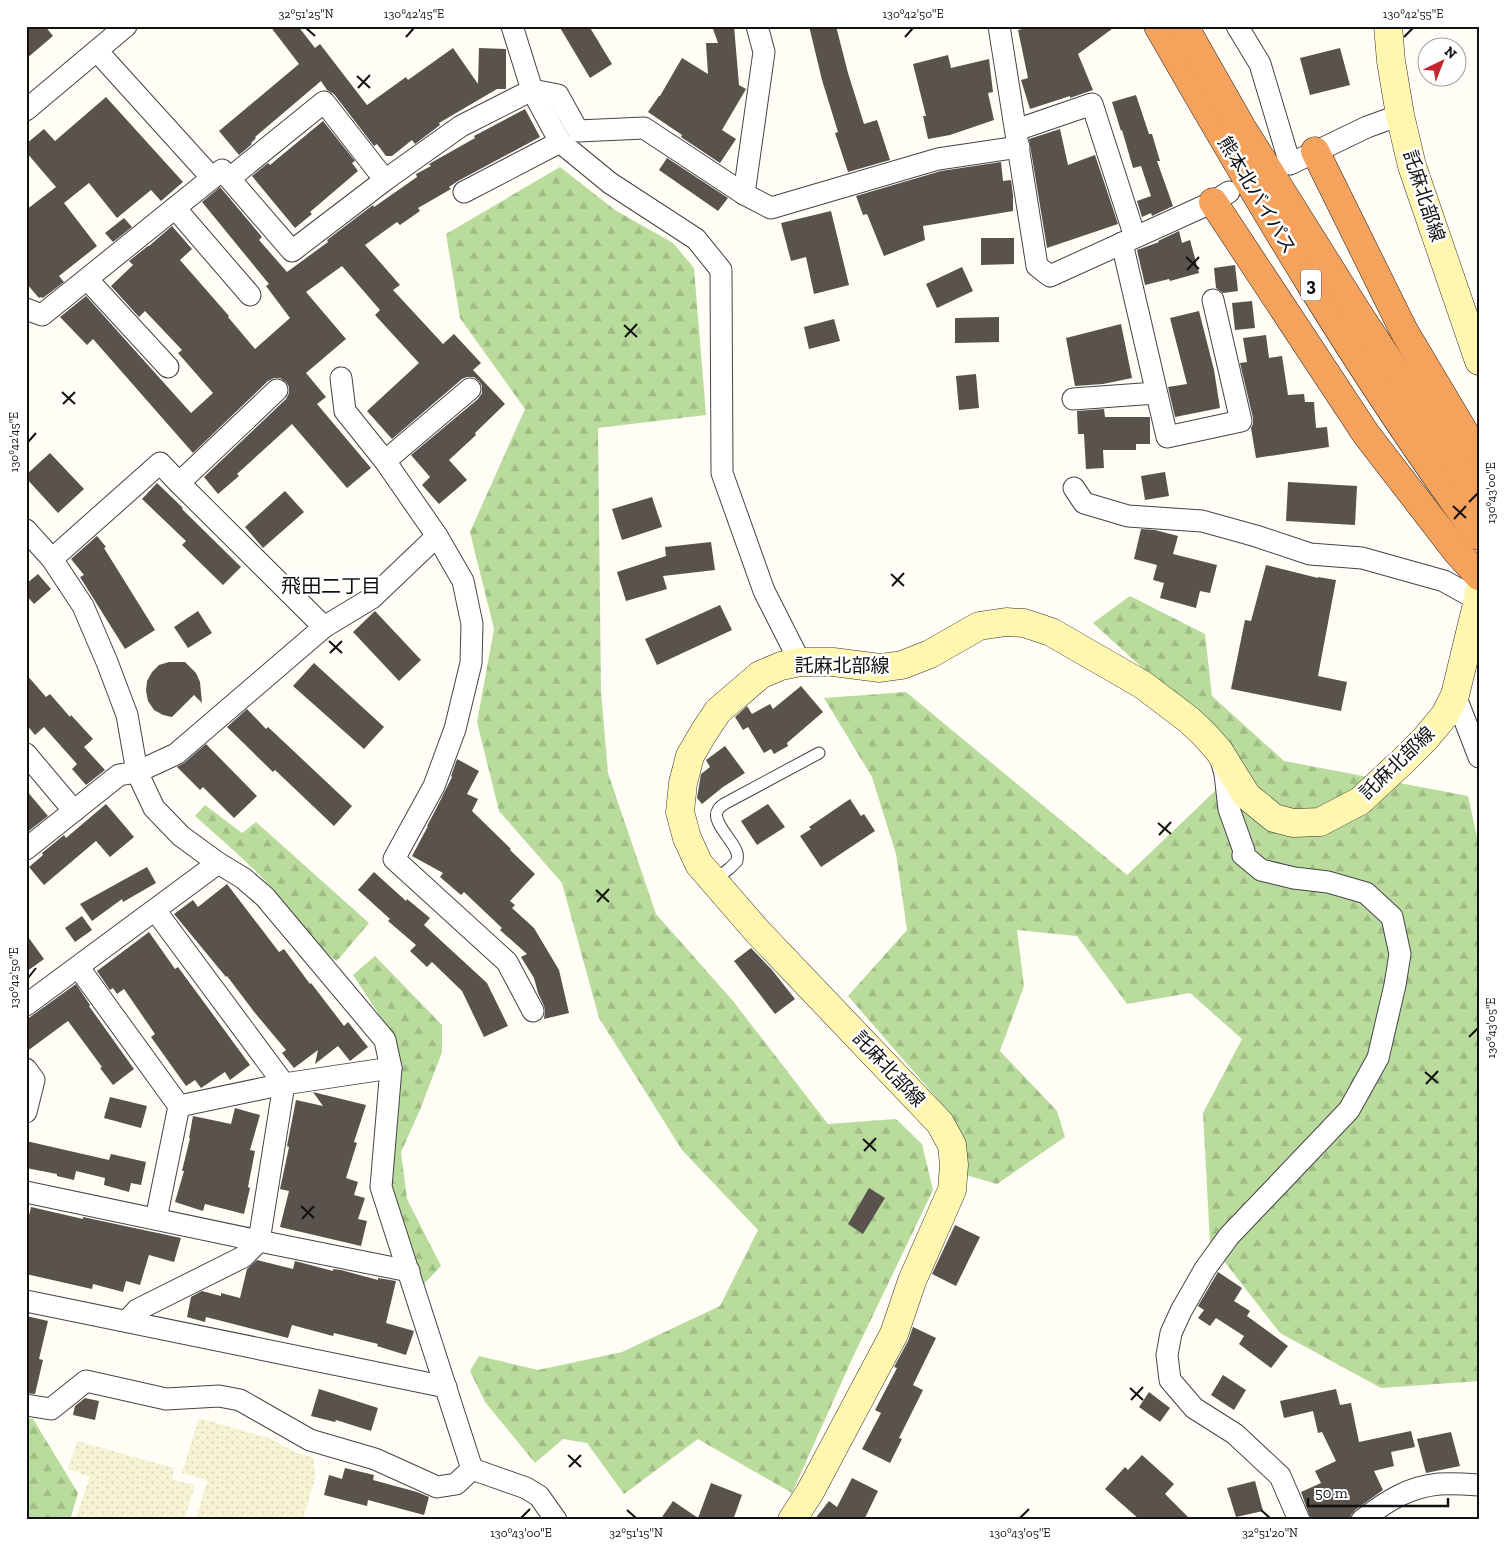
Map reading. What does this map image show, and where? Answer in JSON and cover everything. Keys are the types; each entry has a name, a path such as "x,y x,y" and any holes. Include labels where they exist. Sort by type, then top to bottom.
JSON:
{"highway":[{"name":"熊本北バイパス","path":"1158,26 1222,138 1336,326 1450,497 1479,536"},
{"name":"熊本北バイパス","path":"1184,26 1242,128 1344,291 1479,497"},
{"path":"1315,151 1404,331 1479,457"},
{"path":"1221,197 1366,434 1456,552 1478,589"}],"main road":[{"name":"託麻北部線","path":"1388,26 1391,61 1400,114 1412,166 1479,362"},
{"name":"託麻北部線","path":"792,1520 810,1492 894,1334 912,1281 952,1190 954,1165 952,1145 940,1123 757,931 699,864 687,838 680,812 683,783 690,756 718,711 760,675 781,666 800,662 833,662 880,668 902,665 930,654 979,626 1006,622 1024,623 1051,632 1143,686 1189,720 1219,751 1247,796 1274,818 1293,823 1320,822 1360,801 1425,739 1445,715 1455,695 1478,589"}],"street":[{"path":"26,110 126,26"},
{"path":"512,26 532,90 560,142 610,183 696,239 721,270 722,473 764,591 800,662"},
{"path":"744,194 764,52 757,26"},
{"path":"999,26 1037,266 1050,276 1221,197"},
{"path":"1237,26 1260,64 1290,164 1367,127 1400,114"},
{"path":"97,51 292,251 385,180 461,126 532,90 558,95 578,131 644,128 744,194 771,208 1017,138 1092,104 1128,240 1156,392 1167,437 1241,421 1213,300"},
{"path":"26,309 42,315 175,208 221,178 324,102 385,180"},
{"path":"464,192 560,142"},
{"path":"175,208 250,295"},
{"path":"87,279 168,367"},
{"path":"341,378 345,411 385,461 436,536 463,581 472,624 471,664 455,729 434,786 394,859 506,962 533,1011"},
{"path":"385,461 470,389"},
{"path":"179,483 277,390"},
{"path":"1073,399 1156,392"},
{"path":"52,559 160,463 324,627"},
{"path":"1074,488 1084,503 1128,516 1202,521 1310,554 1362,558 1478,589"},
{"path":"26,530 52,559 83,606 127,714 136,772 154,808 181,836 218,863 243,878 271,904 385,1040 391,1068 381,1187 472,1469"},
{"path":"26,849 119,775 136,772 176,754 324,627 372,598 436,536"},
{"path":"1455,695 1479,758"},
{"path":"1219,751 1225,774 1229,809 1244,851 1243,856 1261,870 1294,878 1328,882 1366,893 1392,917 1400,954 1395,985 1378,1058 1349,1110 1229,1236 1205,1269 1181,1311 1171,1333 1167,1355 1170,1380 1194,1408 1235,1434 1280,1476 1299,1520"},
{"path":"26,754 74,811"},
{"path":"26,1005 79,968 218,863"},
{"path":"127,1321 137,1310 243,1257 259,1242 284,1084 155,910"},
{"path":"79,968 179,1106 156,1219"},
{"path":"179,1106 284,1084 391,1068"},
{"path":"26,1069 34,1080 26,1112"},
{"path":"26,1192 259,1242 409,1271"},
{"path":"26,1301 446,1387"},
{"path":"26,1404 51,1409 86,1381 166,1399 219,1396 240,1400 310,1440 374,1459 437,1487 456,1484 472,1469"},
{"path":"472,1469 526,1488 539,1496 556,1520"},
{"path":"1362,1520 1395,1496 1415,1488 1440,1484 1479,1484"}],"lane":[{"path":"713,882 737,861 737,853 717,820 716,814 718,810 724,804 819,753"}],"shaded area":[{"path":"199,1418 269,1438 297,1453 313,1457 316,1475 303,1520 196,1520 207,1480 182,1473"},
{"path":"77,1441 174,1468 172,1479 195,1485 184,1520 75,1520 90,1477 68,1469"}],"green space":[{"path":"560,167 615,210 673,243 694,268 706,415 598,428 601,691 608,773 656,914 733,1001 828,1124 896,1119 922,1144 933,1190 852,1359 792,1493 698,1439 624,1494 587,1443 563,1439 535,1463 485,1402 470,1371 479,1356 538,1370 622,1352 720,1306 758,1230 682,1150 599,1018 562,883 499,811 477,722 494,629 470,532 525,409 460,318 446,234"},
{"path":"1130,596 1205,634 1212,696 1284,761 1468,796 1479,846 1479,1381 1381,1388 1280,1333 1210,1243 1203,1113 1242,1039 1190,993 1127,1004 1077,936 1017,930 1024,986 1000,1051 1057,1111 1065,1137 997,1184 966,1175 948,1111 848,996 907,930 896,854 872,777 824,698 906,692 1127,875 1215,791 1227,745 1093,623"},
{"path":"205,805 242,833 256,822 369,923 337,961 312,939 276,893 257,873 195,816"},
{"path":"375,956 442,1025 442,1052 420,1110 401,1152 407,1199 441,1266 424,1284 393,1199 388,1143 403,1066 388,1028 353,975"},
{"path":"26,1418 33,1419 78,1493 70,1520 26,1520"}],"building":[{"path":"26,26 45,26 53,36 26,59"},
{"path":"270,26 298,26 315,48 320,44 367,105 406,77 408,80 453,48 478,84 479,48 506,49 506,89 497,89 439,123 440,125 415,144 412,140 392,156 386,156 377,144 374,146 334,94 327,90 321,81 255,137 252,144 239,155 219,131 299,64"},
{"path":"559,26 589,26 612,64 590,78"},
{"path":"712,26 734,26 739,85 746,89 722,130 736,139 720,163 648,112 660,96 682,58 708,74 706,43 718,43"},
{"path":"809,26 836,26 864,124 877,120 890,160 848,172 835,133 838,132 822,80"},
{"path":"1036,26 1116,26 1078,54 1093,90 1030,109 1021,80 1028,78 1018,30"},
{"path":"1340,48 1350,85 1310,95 1300,58"},
{"path":"948,55 951,68 989,59 993,92 988,93 994,120 950,135 928,139 923,116 926,116 913,64"},
{"path":"1136,95 1149,134 1152,134 1160,161 1157,161 1173,206 1152,216 1151,213 1142,217 1137,201 1151,196 1141,166 1133,168 1112,102"},
{"path":"106,97 183,182 161,201 151,190 117,218 89,183 64,203 97,246 59,276 64,282 43,298 39,298 26,283 26,210 56,187 26,152 26,144 44,129 55,141"},
{"path":"525,109 540,137 458,181 449,187 451,189 418,208 420,211 400,225 397,222 365,245 400,285 393,290 443,344 454,334 481,363 473,370 505,404 449,460 467,480 439,504 422,485 430,477 411,455 478,399 482,393 482,386 474,377 462,379 392,439 367,411 419,363 375,315 380,310 342,266 306,292 346,339 306,373 326,397 317,404 371,468 347,488 292,424 218,494 204,477 286,399 289,387 286,382 280,378 268,381 193,453 93,339 87,345 60,317 86,296 191,413 213,393 178,353 182,350 145,311 139,317 111,286 133,265 129,261 172,226 192,249 180,260 255,349 290,318 266,286 269,284 202,202 220,187 262,237 259,240 287,272 328,242 327,240 373,205 374,207 417,177 416,174 431,166 429,164 475,138 474,136"},
{"path":"323,121 355,161 352,163 358,171 310,212 312,214 295,228 252,176 268,163 270,165"},
{"path":"1060,129 1068,165 1095,155 1118,224 1047,248 1029,139"},
{"path":"667,158 728,198 718,211 659,170"},
{"path":"1001,162 1003,181 1011,180 1013,211 923,226 925,240 884,256 867,214 863,215 856,196 941,171"},
{"path":"831,211 849,285 814,294 806,257 791,261 781,223"},
{"path":"124,218 132,227 113,242 105,233"},
{"path":"1179,231 1182,243 1190,240 1199,273 1170,281 1169,279 1145,285 1137,250 1159,242"},
{"path":"981,238 1014,238 1014,264 981,265"},
{"path":"1235,265 1238,291 1223,293 1216,288 1214,268"},
{"path":"962,267 973,291 937,308 926,284"},
{"path":"1252,301 1255,328 1235,330 1232,303"},
{"path":"1199,311 1214,370 1220,408 1175,417 1168,387 1187,384 1170,318"},
{"path":"999,317 999,342 955,343 955,318"},
{"path":"834,319 840,341 809,349 804,327"},
{"path":"1121,324 1132,378 1103,384 1075,386 1066,338"},
{"path":"1266,335 1269,358 1282,356 1288,395 1304,394 1305,402 1314,402 1316,428 1327,427 1329,447 1256,458 1251,428 1253,418 1240,363 1247,362 1243,338"},
{"path":"976,374 979,408 959,410 956,376"},
{"path":"1104,409 1105,417 1150,417 1150,444 1136,444 1136,450 1103,450 1104,468 1086,469 1084,434 1078,434 1077,411"},
{"path":"50,453 84,489 58,513 26,478 26,475"},
{"path":"1165,472 1169,496 1145,500 1141,476"},
{"path":"1288,482 1357,486 1355,525 1286,521"},
{"path":"157,483 241,567 223,585 182,545 186,541 142,499"},
{"path":"285,491 304,512 263,548 245,527"},
{"path":"652,497 662,527 622,540 612,509"},
{"path":"1141,529 1155,530 1178,536 1173,554 1217,565 1210,593 1200,591 1196,608 1160,598 1164,583 1153,580 1157,565 1134,559"},
{"path":"97,536 106,547 104,548 155,630 125,649 80,577 84,575 71,559"},
{"path":"711,542 715,570 663,576 667,589 626,601 617,572 666,556 665,547"},
{"path":"1266,565 1318,578 1336,580 1318,676 1347,682 1341,711 1231,689 1245,620 1251,621"},
{"path":"38,574 51,589 34,604 26,595 26,584"},
{"path":"720,605 732,630 657,665 645,639"},
{"path":"198,611 212,633 188,648 174,627"},
{"path":"375,611 421,660 399,681 353,632"},
{"path":"169,662 185,662 196,673 200,682 202,703 194,695 172,717 154,710 148,701 146,691 147,681 152,672 159,665"},
{"path":"314,663 384,727 364,749 293,686"},
{"path":"26,674 46,697 50,694 93,739 84,747 105,770 86,785 72,769 77,764 44,727 35,735 26,724"},
{"path":"801,686 823,712 787,743 788,746 774,754 771,749 764,753 748,727 743,730 735,717 747,706 752,714 770,704 773,709"},
{"path":"247,709 266,729 268,727 352,806 334,826 275,770 273,772 227,727"},
{"path":"206,744 257,796 234,818 203,787 200,790 177,767"},
{"path":"725,746 745,773 723,787 702,804 697,798 701,774 710,767 706,760"},
{"path":"457,759 479,771 467,794 478,799 472,811 535,874 510,901 515,905 512,908 534,928 559,970 569,1013 544,1019 544,1006 534,978 521,957 527,954 500,930 502,928 464,892 461,895 440,877 443,873 412,856 452,777"},
{"path":"26,790 48,816 26,833"},
{"path":"850,799 861,816 864,814 875,831 821,867 800,836 811,829 809,827"},
{"path":"106,804 134,837 110,857 96,841 44,885 29,867 43,855 42,853 64,835 66,838"},
{"path":"768,804 785,827 757,845 741,821"},
{"path":"147,867 156,883 123,902 122,899 92,921 80,904"},
{"path":"374,872 406,901 407,899 430,918 424,925 487,983 508,1026 484,1037 462,991 432,962 427,967 410,951 416,945 388,921 390,919 358,890"},
{"path":"227,884 279,952 284,949 344,1026 348,1022 368,1047 350,1061 338,1046 315,1064 318,1050 294,1068 282,1053 286,1050 174,914 193,900 198,907"},
{"path":"82,916 92,930 75,942 65,928"},
{"path":"149,932 175,969 178,967 250,1065 230,1080 225,1072 201,1088 195,1080 186,1086 151,1037 155,1034 124,989 117,994 113,988 110,990 97,971"},
{"path":"26,934 44,959 26,972"},
{"path":"751,948 772,970 795,999 775,1014 734,961"},
{"path":"76,984 89,1006 134,1069 113,1085 68,1021 26,1052 26,1020"},
{"path":"313,1092 366,1105 354,1142 357,1143 346,1178 358,1182 354,1195 365,1198 358,1219 367,1221 361,1246 280,1227 289,1191 280,1189 296,1100 323,1106"},
{"path":"110,1097 147,1106 141,1128 104,1118"},
{"path":"235,1108 260,1115 250,1150 255,1151 244,1214 205,1204 203,1211 175,1202 184,1171 182,1171 193,1116 231,1124"},
{"path":"26,1141 109,1160 111,1154 146,1162 141,1185 131,1183 129,1192 104,1185 105,1178 76,1171 74,1180 57,1176 57,1174 26,1168"},
{"path":"869,1188 885,1198 863,1234 848,1224"},
{"path":"31,1207 181,1238 174,1262 149,1255 140,1285 126,1281 123,1292 93,1284 92,1289 26,1274 26,1228"},
{"path":"955,1225 980,1237 956,1286 932,1274"},
{"path":"257,1260 293,1269 295,1261 378,1280 378,1278 396,1281 386,1323 414,1331 406,1355 377,1346 378,1344 334,1333 333,1336 292,1325 288,1338 206,1317 205,1322 187,1317 191,1297 202,1291 240,1298 247,1269"},
{"path":"1218,1272 1242,1288 1234,1301 1250,1311 1247,1316 1288,1346 1271,1368 1239,1344 1244,1336 1216,1318 1210,1326 1198,1318 1204,1310 1198,1306"},
{"path":"26,1316 48,1321 39,1359 43,1360 35,1394 26,1393"},
{"path":"913,1327 936,1338 913,1385 923,1390 899,1438 902,1439 890,1463 862,1449 881,1413 875,1410 897,1368 894,1367"},
{"path":"1223,1375 1246,1390 1234,1410 1211,1395"},
{"path":"319,1389 378,1408 371,1431 336,1420 335,1422 311,1416"},
{"path":"1336,1389 1340,1405 1351,1403 1359,1442 1411,1431 1415,1447 1391,1452 1394,1466 1374,1471 1383,1490 1355,1510 1350,1520 1311,1520 1301,1492 1321,1483 1315,1471 1336,1461 1322,1432 1318,1433 1313,1411 1284,1418 1280,1401"},
{"path":"1149,1392 1170,1408 1160,1422 1139,1407"},
{"path":"85,1398 99,1401 95,1420 73,1415 75,1406"},
{"path":"1451,1432 1460,1466 1426,1473 1417,1439"},
{"path":"1142,1455 1174,1484 1165,1494 1191,1520 1140,1520 1105,1489 1125,1467 1128,1470"},
{"path":"345,1468 374,1475 373,1480 429,1497 424,1515 368,1500 367,1506 324,1495 329,1475 342,1479"},
{"path":"852,1478 878,1491 864,1520 814,1520 829,1501 837,1507"},
{"path":"1255,1481 1263,1511 1236,1517 1227,1488"},
{"path":"711,1483 742,1495 733,1520 660,1520 673,1501 698,1518"}],"district":[{"name":"飛田二丁目","path":"331,586"}]}
